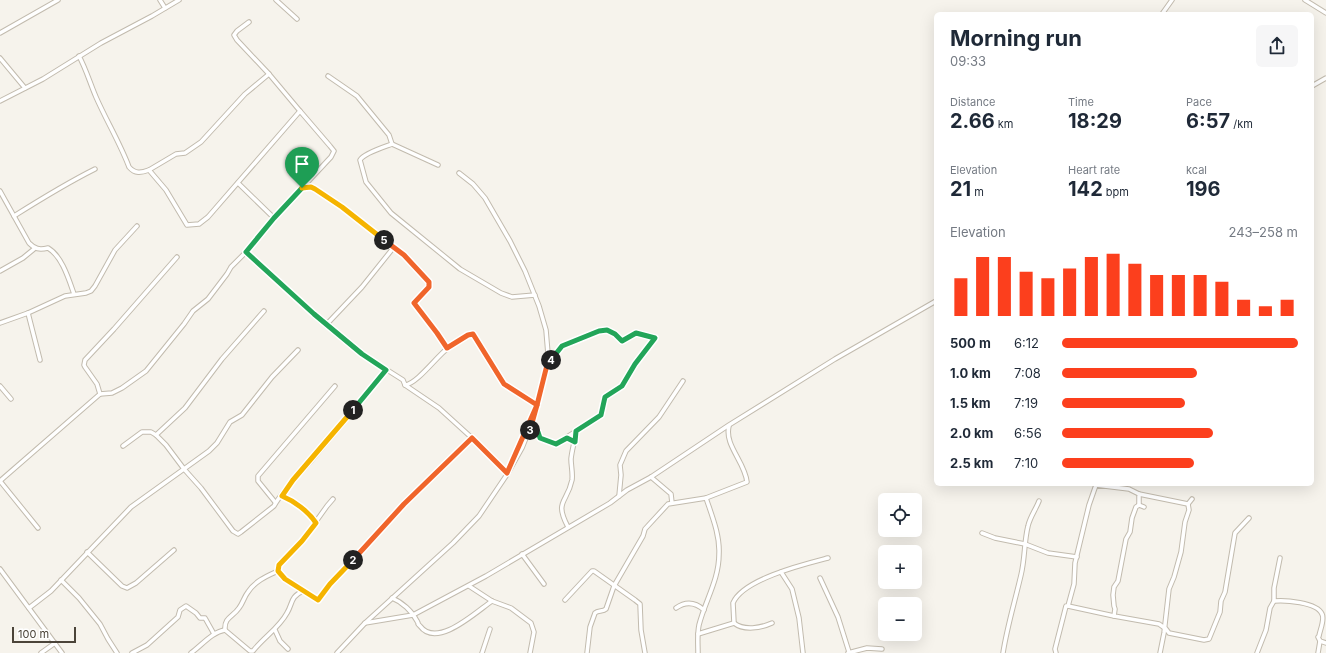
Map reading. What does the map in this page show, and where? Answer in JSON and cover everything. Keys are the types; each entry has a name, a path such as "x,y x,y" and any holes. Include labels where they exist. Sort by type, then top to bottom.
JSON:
{"street":[{"path":"0,33 58,0"},
{"path":"160,0 165,8"},
{"path":"0,101 179,0"},
{"path":"276,0 296,20"},
{"path":"1163,12 1172,0"},
{"path":"1305,0 1325,12 1326,7"},
{"path":"38,528 0,481 100,394 112,393 122,388 146,371 193,311 208,299 231,267 334,152 269,74 237,40 234,35 248,22"},
{"path":"79,56 95,96 129,167 132,170 141,173 176,154 185,153 201,142 245,94 269,74"},
{"path":"0,58 25,88"},
{"path":"328,76 356,96 389,135 392,144"},
{"path":"1314,85 1326,78"},
{"path":"149,170 166,190 187,226 199,224 238,183 300,111"},
{"path":"438,164 392,144 361,157 360,160 366,182 391,213 460,269 501,293 512,297 534,295"},
{"path":"14,216 43,196 95,169"},
{"path":"336,653 365,623 416,575 454,543 479,516 516,461 528,434 537,405 547,365 548,354 546,330 525,271 510,241 485,198 459,173"},
{"path":"238,183 274,218"},
{"path":"302,188 311,187 342,207 404,255 429,282 429,287 414,303 447,348"},
{"path":"0,191 2,198 34,249 41,250 48,248 58,257 74,294"},
{"path":"0,323 28,313 65,296 91,291 115,250 137,226"},
{"path":"326,325 362,287 394,247"},
{"path":"0,271 23,258 34,249"},
{"path":"246,252 326,325 365,356 403,380 405,385 440,408 507,473 537,405"},
{"path":"100,394 97,384 84,365 86,360 177,257"},
{"path":"365,623 413,615 468,586 610,503 627,490 651,477 729,425 835,359 934,302"},
{"path":"156,435 185,408 222,359 264,311"},
{"path":"28,313 40,360"},
{"path":"528,434 533,431 538,432 540,438 556,444 601,415 605,397 622,386 635,364 655,338 636,333 622,341 615,334 607,330 599,331 562,346 547,365"},
{"path":"405,385 413,382 447,348 468,335 473,334 504,384 537,405"},
{"path":"29,608 51,591 131,507 210,451 218,443 230,422 242,415 272,377 298,350"},
{"path":"123,446 142,432 151,432 156,435 168,448 184,470 201,488 235,533 241,532 274,506 275,502 282,496 293,480 386,370"},
{"path":"619,496 621,475 620,465 626,451 659,417 683,381"},
{"path":"0,386 10,399"},
{"path":"275,502 258,481 258,476 335,386"},
{"path":"587,653 590,627 595,612 606,609 614,586 643,536 645,529 668,504 706,498 747,482 738,456 727,434 729,425"},
{"path":"568,527 561,508 572,480 571,458 576,431"},
{"path":"278,571 285,579 318,600 330,584 404,504 472,438"},
{"path":"567,438 575,442"},
{"path":"651,477 671,494 672,503"},
{"path":"1056,653 1055,649 1059,628 1066,606 1068,606 1074,584 1077,557 1089,505 1096,486"},
{"path":"1103,486 1129,490 1139,494 1188,504"},
{"path":"1114,616 1114,587 1118,581 1126,539 1131,527 1132,518 1136,507 1139,505 1139,494"},
{"path":"282,496 292,500 316,523"},
{"path":"698,653 697,638 699,627 716,579 719,556 718,540 706,498"},
{"path":"278,571 279,565 302,541 333,499"},
{"path":"1188,504 1192,500"},
{"path":"1003,653 1022,572 1028,524 1040,501"},
{"path":"1160,653 1169,589 1181,552 1185,522 1189,510 1188,504"},
{"path":"1139,505 1144,507"},
{"path":"1068,606 1156,623 1164,627 1169,632 1175,634 1204,640 1209,639 1220,612 1221,601 1225,592 1235,533 1248,518"},
{"path":"982,533 995,538 1025,544 1048,553 1077,557"},
{"path":"88,552 122,586 127,588 136,583 174,550"},
{"path":"522,554 544,584"},
{"path":"734,623 733,603 736,597 752,585 794,567 828,558"},
{"path":"1257,653 1266,630 1270,608 1274,601 1274,588 1280,558"},
{"path":"0,570 62,653"},
{"path":"278,571 263,578 247,592 238,610 227,619 224,624 225,630 252,652 275,630 287,613 295,596 303,591"},
{"path":"565,600 592,571 636,600 640,604 641,630 645,653"},
{"path":"781,572 792,589 799,618 803,653"},
{"path":"820,578 838,617 848,653 867,648 882,649"},
{"path":"61,580 79,598 100,624 117,653"},
{"path":"468,586 492,601 510,608 531,623 534,632 530,653"},
{"path":"392,598 400,601 413,615 418,625 427,632 433,634 441,634 450,630 492,601"},
{"path":"1274,601 1283,600 1294,602 1313,607 1322,613 1318,637 1320,641 1318,653"},
{"path":"676,608 680,605 690,603 695,604 704,610"},
{"path":"132,653 147,645 178,617 180,610 186,606 200,618 205,618 214,634"},
{"path":"417,621 418,612"},
{"path":"698,634 734,623 740,626 755,628 772,623"},
{"path":"482,653 490,629"},
{"path":"191,653 214,634 225,630"},
{"path":"275,630 280,641 288,649"},
{"path":"1320,641 1326,643"},
{"path":"41,653 55,643"}],"route":[{"path":"302,188 274,218 246,252 314,314 362,354 386,370 293,480 282,496 292,500 316,523 302,541 279,565 278,571 285,579 318,600 330,584 404,504 472,438 507,473 537,405 528,434 533,431 538,432 540,438 556,444 567,438 575,442 576,431 601,415 605,397 622,386 635,364 655,338 636,333 622,341 615,334 607,330 590,334 562,346 547,365 537,405 504,384 473,334 468,335 447,348 429,321 414,303 429,287 429,282 404,255 342,207 315,189 311,187 302,188"}]}
